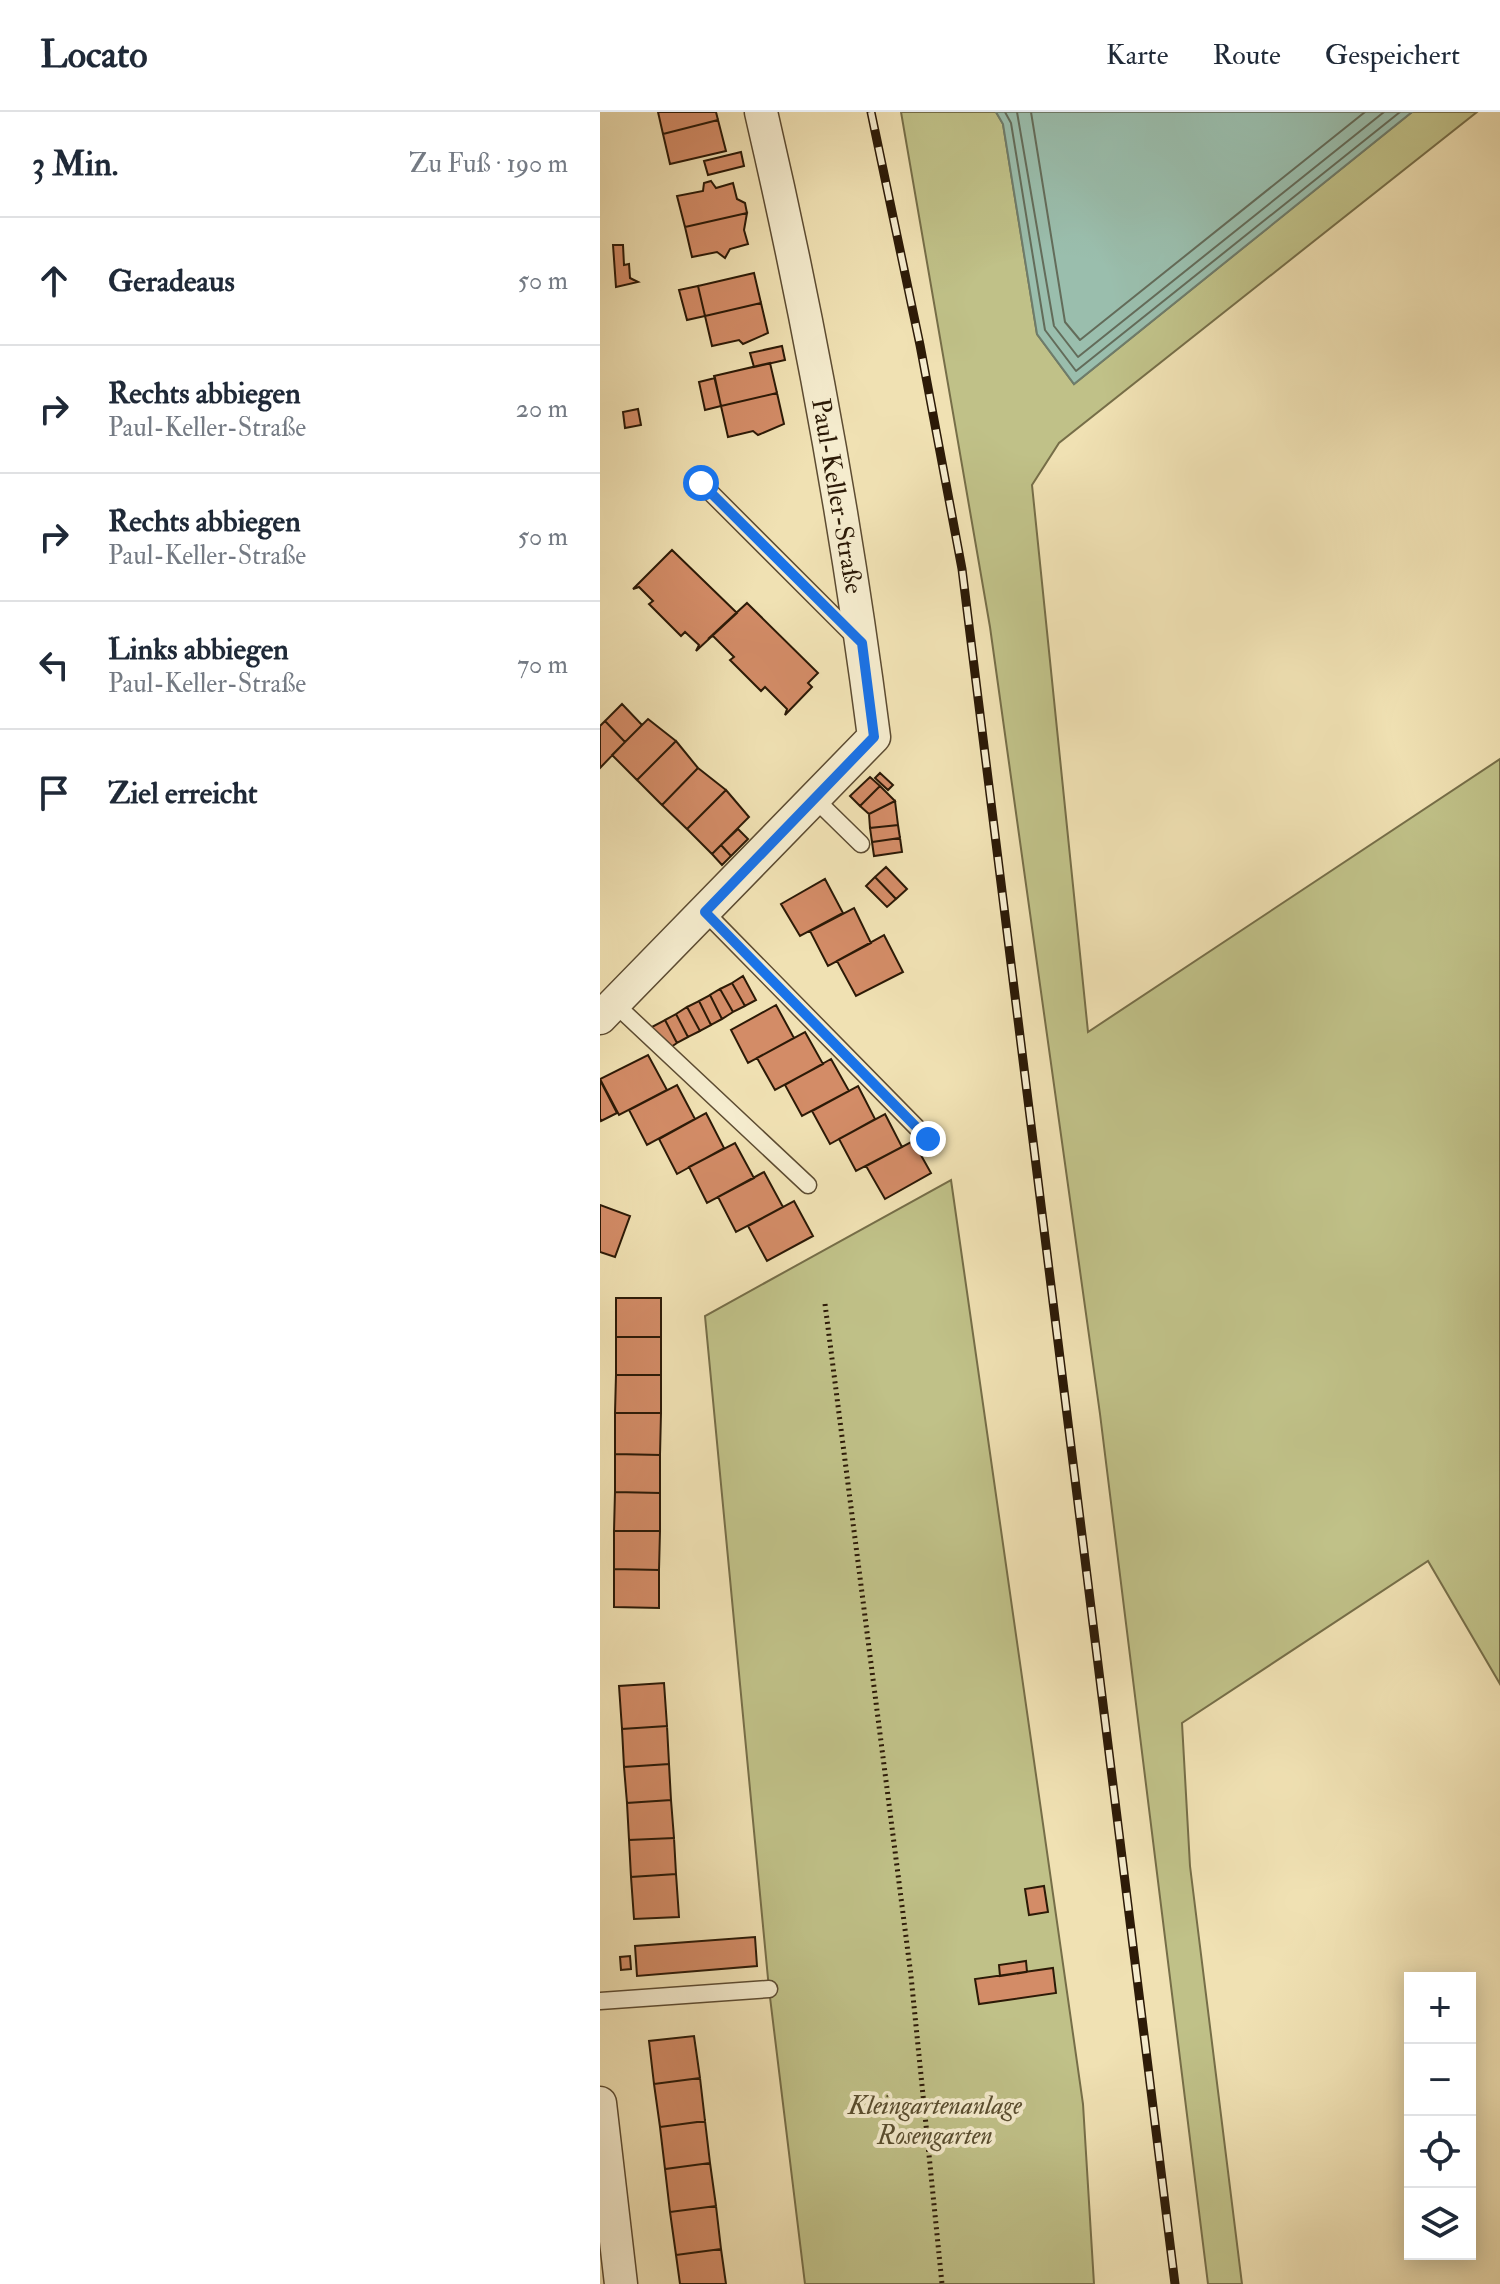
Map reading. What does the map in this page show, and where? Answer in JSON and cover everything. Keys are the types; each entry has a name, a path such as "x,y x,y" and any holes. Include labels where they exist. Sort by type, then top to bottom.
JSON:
{"street":[{"name":"Paul-Keller-Straße","path":"608,1011 874,737 862,643 801,287 761,112"},
{"path":"600,2103 621,2284"}],"lane":[{"path":"701,483 862,643"},
{"path":"815,799 861,844"},
{"path":"705,912 928,1139"},
{"name":"Paul-Keller-Straße","path":"608,1011 808,1185"},
{"path":"600,2001 769,1989"}],"path":[{"path":"825,1304 912,1990 942,2284"}],"green space":[{"path":"901,112 996,112 1003,124 1037,334 1074,384 1412,112 1477,112 1059,443 1032,485 1088,1032 1500,759 1500,1684 1428,1561 1182,1723 1190,1866 1242,2284 1208,2284 1100,1414 990,627"},
{"name":"Kleingartenanlage Rosengarten","path":"951,1180 1083,2104 1094,2284 805,2284 769,1989 705,1316"}],"water":[{"path":"996,112 1412,112 1074,384 1037,334 1003,124"}],"building":[{"path":"658,112 716,112 718,120 663,134"},
{"path":"718,120 726,151 670,164 663,134"},
{"path":"741,152 744,166 708,175 704,161"},
{"path":"711,181 716,188 733,183 737,199 745,203 747,213 685,227 677,196 703,191 704,183"},
{"path":"747,213 744,230 748,244 730,249 725,258 717,252 692,257 685,227"},
{"path":"613,245 623,245 624,265 629,264 630,278 638,282 616,287"},
{"path":"754,273 761,303 705,316 698,286"},
{"path":"698,286 705,316 687,320 679,290"},
{"path":"761,303 768,333 743,344 739,340 712,346 705,316"},
{"path":"782,346 785,360 754,367 750,353"},
{"path":"770,363 777,393 721,406 714,376"},
{"path":"715,378 721,406 705,410 699,382"},
{"path":"777,393 784,424 758,435 753,431 728,437 721,406"},
{"path":"638,409 641,425 625,428 623,412"},
{"path":"672,550 737,613 696,651 699,645 685,632 681,636 649,604 653,601 639,587 633,589"},
{"path":"747,603 818,673 808,683 812,687 785,715 787,709 765,687 761,691 730,660 734,657 713,636 708,639"},
{"path":"622,704 642,725 625,742 605,721"},
{"path":"648,719 676,741 637,780 612,755"},
{"path":"605,721 625,742 600,768 600,726"},
{"path":"676,741 698,768 662,805 637,780"},
{"path":"698,768 726,790 687,829 662,805"},
{"path":"880,773 893,785 888,790 875,778"},
{"path":"870,777 880,786 860,806 850,796"},
{"path":"880,786 895,801 869,814 860,806"},
{"path":"726,790 749,817 712,854 687,829"},
{"path":"895,801 898,825 870,828 869,814"},
{"path":"898,825 900,838 872,842 870,828"},
{"path":"738,829 748,839 731,856 721,845"},
{"path":"900,838 902,852 874,856 872,842"},
{"path":"721,845 731,856 722,865 712,854"},
{"path":"886,867 907,889 896,899 875,877"},
{"path":"875,877 896,899 887,907 866,886"},
{"path":"825,879 843,913 800,936 781,904"},
{"path":"854,908 871,943 828,966 810,931"},
{"path":"884,935 903,972 856,996 837,961"},
{"path":"743,976 756,1000 745,1006 732,983"},
{"path":"732,983 745,1006 733,1012 720,989"},
{"path":"720,989 733,1012 722,1019 710,995"},
{"path":"710,995 722,1019 711,1025 699,1001"},
{"path":"699,1001 711,1025 700,1031 687,1007"},
{"path":"776,1005 794,1038 748,1063 731,1030"},
{"path":"687,1007 700,1031 688,1037 676,1014"},
{"path":"676,1014 688,1037 677,1043 665,1020"},
{"path":"665,1020 677,1043 668,1049 648,1029"},
{"path":"805,1032 823,1064 775,1090 757,1058"},
{"path":"648,1055 667,1090 619,1115 600,1079"},
{"path":"831,1059 849,1091 802,1116 785,1085"},
{"path":"600,1080 617,1113 601,1121 600,1118"},
{"path":"677,1085 695,1119 647,1145 629,1110"},
{"path":"858,1086 875,1119 830,1144 812,1111"},
{"path":"706,1113 724,1148 677,1174 659,1139"},
{"path":"885,1114 902,1147 856,1171 839,1139"},
{"path":"913,1141 931,1173 885,1199 866,1166"},
{"path":"735,1143 754,1178 707,1203 689,1167"},
{"path":"764,1172 783,1207 736,1232 718,1197"},
{"path":"794,1201 813,1236 767,1261 748,1226"},
{"path":"600,1205 630,1216 615,1257 600,1252"},
{"path":"616,1298 661,1298 661,1337 616,1337"},
{"path":"616,1337 661,1337 661,1375 616,1375"},
{"path":"616,1375 661,1375 661,1413 615,1413"},
{"path":"615,1413 661,1413 660,1455 615,1454"},
{"path":"615,1454 660,1455 660,1493 615,1492"},
{"path":"615,1492 660,1493 660,1531 614,1531"},
{"path":"614,1531 660,1531 659,1570 614,1569"},
{"path":"614,1569 659,1570 659,1608 614,1607"},
{"path":"664,1683 667,1726 622,1729 619,1686"},
{"path":"667,1726 669,1764 624,1767 622,1729"},
{"path":"669,1764 671,1800 627,1803 624,1767"},
{"path":"671,1800 674,1838 629,1840 627,1803"},
{"path":"674,1838 676,1874 631,1877 629,1840"},
{"path":"676,1874 679,1917 634,1919 631,1877"},
{"path":"1044,1886 1048,1912 1029,1915 1025,1889"},
{"path":"755,1937 757,1966 637,1976 635,1946"},
{"path":"630,1956 631,1969 621,1970 620,1957"},
{"path":"1026,1961 1027,1972 1000,1976 999,1965"},
{"path":"1053,1968 1056,1993 979,2004 975,1979"},
{"path":"694,2036 700,2078 654,2084 649,2041"},
{"path":"700,2078 705,2121 660,2127 654,2084"},
{"path":"705,2121 710,2163 665,2169 660,2127"},
{"path":"710,2163 716,2206 670,2212 665,2169"},
{"path":"716,2206 721,2249 676,2255 670,2212"},
{"path":"721,2249 726,2284 680,2284 676,2255"}],"railway":[{"path":"871,112 920,345 962,569 1175,2284"}],"route":[{"path":"701,483 862,643 874,737 705,912 928,1139"}]}
